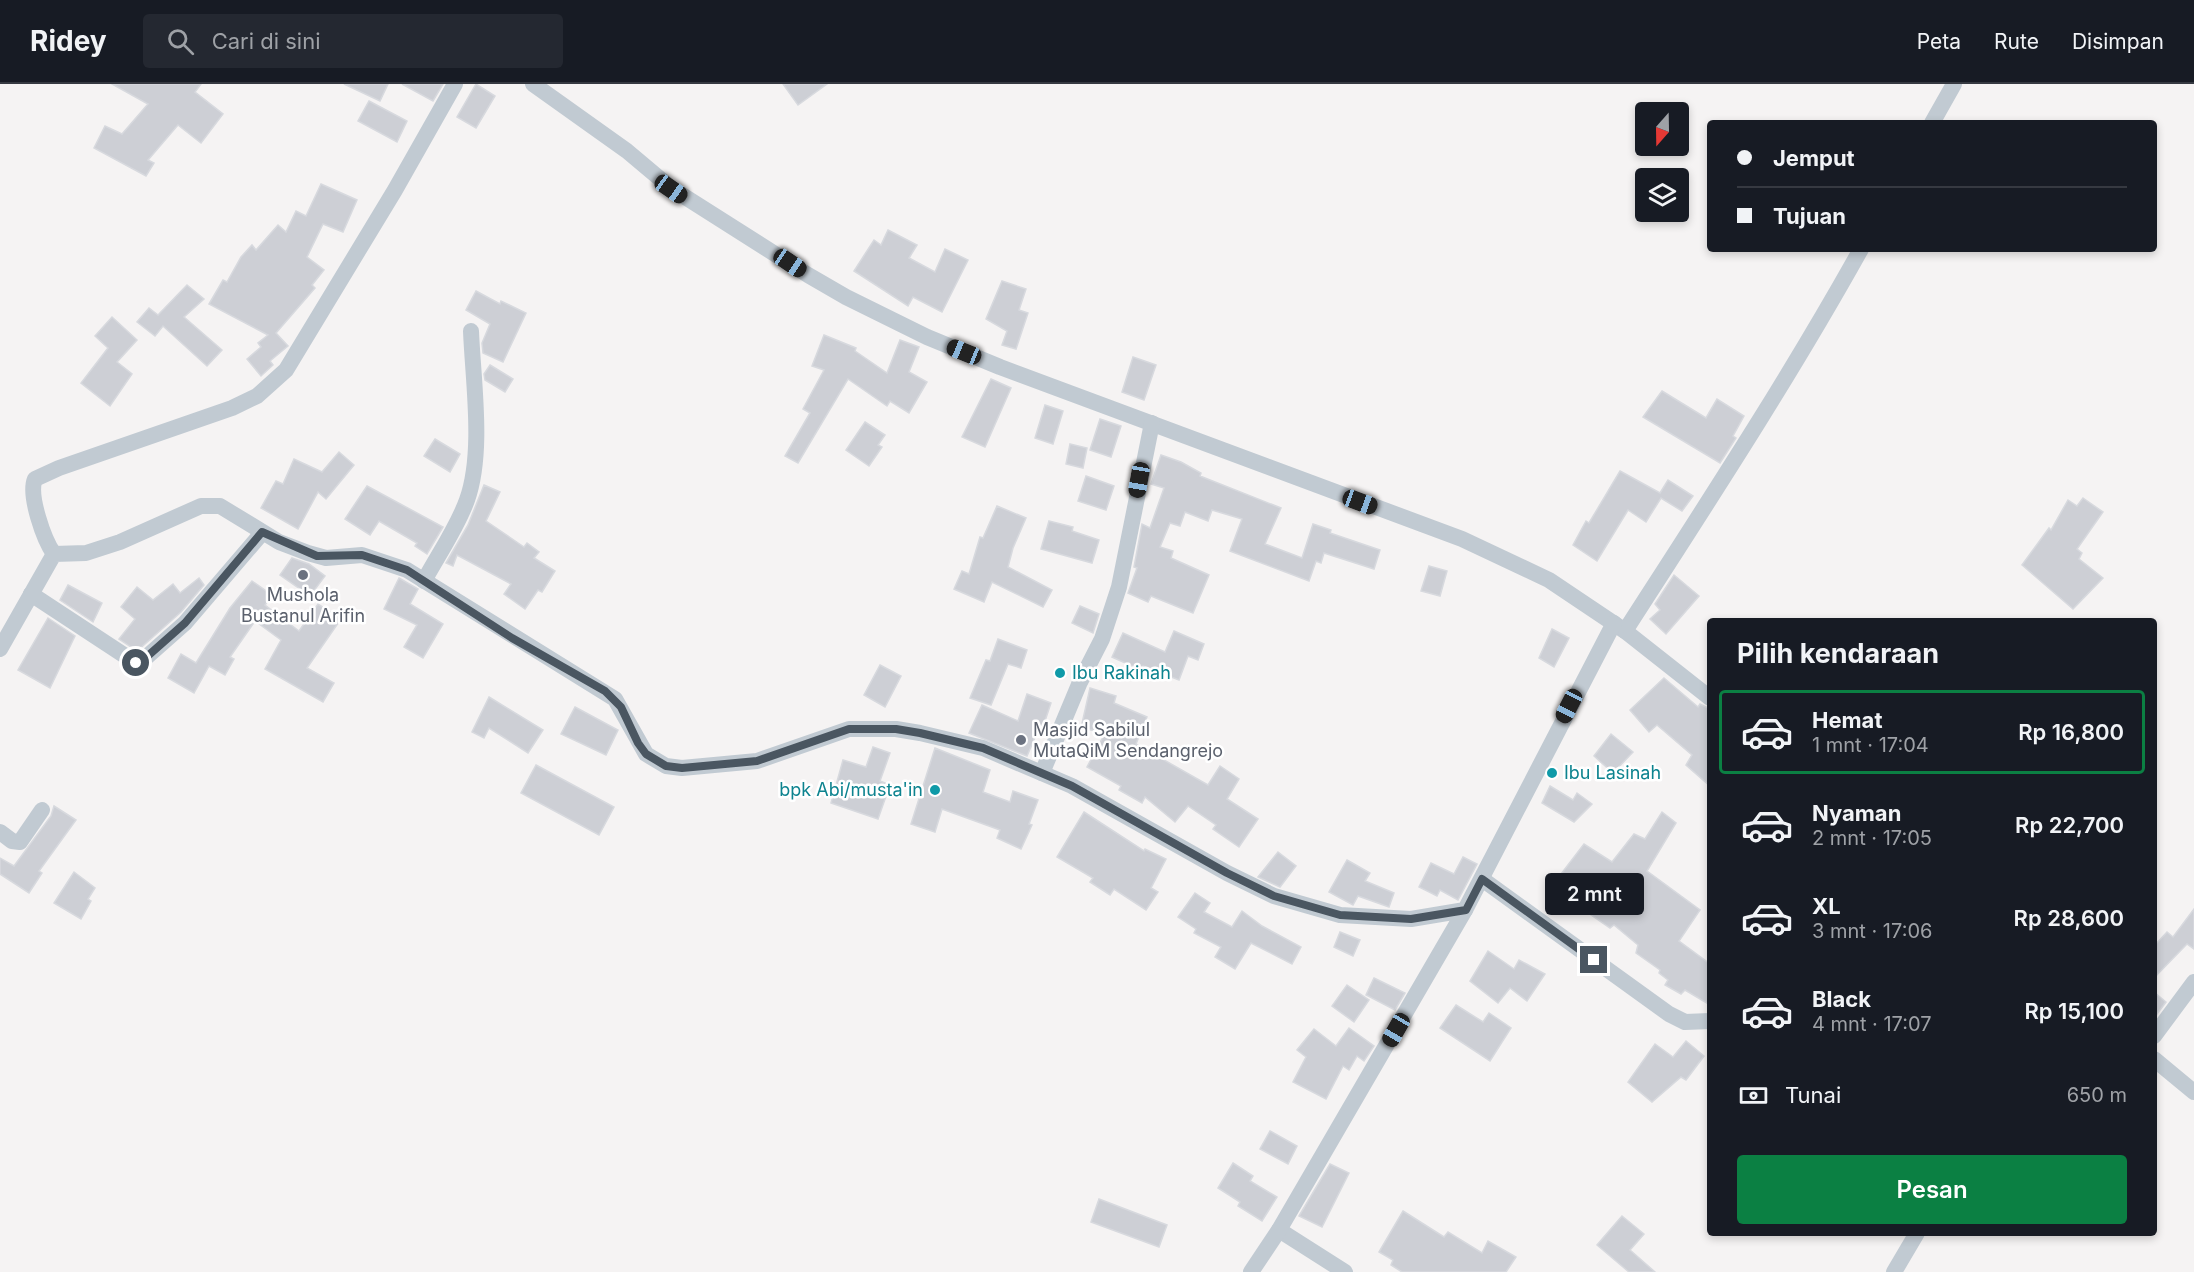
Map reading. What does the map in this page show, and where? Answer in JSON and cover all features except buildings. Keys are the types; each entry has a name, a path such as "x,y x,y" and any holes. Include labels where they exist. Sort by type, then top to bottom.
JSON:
{"street":[{"path":"0,649 31,594 51,550 32,493 35,479 59,468 232,408 273,385 305,339 396,190 455,84"},
{"path":"533,84 627,151 671,189 808,275 885,317 1000,367 1462,539 1576,595 1707,696"},
{"path":"1934,120 1954,84"},
{"path":"1251,1272 1279,1230 1466,910 1619,627 1727,475 1821,322 1859,252"},
{"path":"424,581 462,512 472,479 475,433 471,331"},
{"path":"1042,773 1080,682 1102,639 1119,587 1152,423"},
{"path":"51,550 86,553 108,546 201,506 220,506 262,532 317,556 373,557 407,570 512,638 610,695 621,707 638,743 646,754 666,766 682,768 757,761 791,751 828,734 849,729 896,729 983,748 1042,773 1100,800 1227,873 1274,896 1340,915 1411,919 1466,910"},
{"path":"31,594 136,663 142,661 185,623 262,532"},
{"path":"0,832 12,841 20,842 42,810"},
{"path":"1482,879 1669,1014 1685,1022 1707,1022"},
{"path":"2157,1032 2194,982"},
{"path":"2157,1061 2194,1092"},
{"path":"1279,1230 1345,1272"},
{"path":"1894,1272 1915,1236"}],"place":[{"name":"Mushola Bustanul Arifin","path":"303,575"},
{"name":"Ibu Rakinah","path":"1060,673"},
{"name":"Masjid Sabilul MutaQiM Sendangrejo","path":"1021,740"},
{"name":"Ibu Lasinah","path":"1552,773"},
{"name":"bpk Abi/musta'in","path":"935,790"}],"route":[{"path":"136,663 142,661 185,623 232,571 262,532 279,542 317,556 335,558 362,555 407,570 512,638 605,691 621,707 638,743 646,754 666,766 682,768 757,761 791,751 828,734 849,729 896,729 920,733 983,748 1072,786 1122,812 1227,873 1274,896 1340,915 1411,919 1466,910 1482,879 1594,960"}]}
